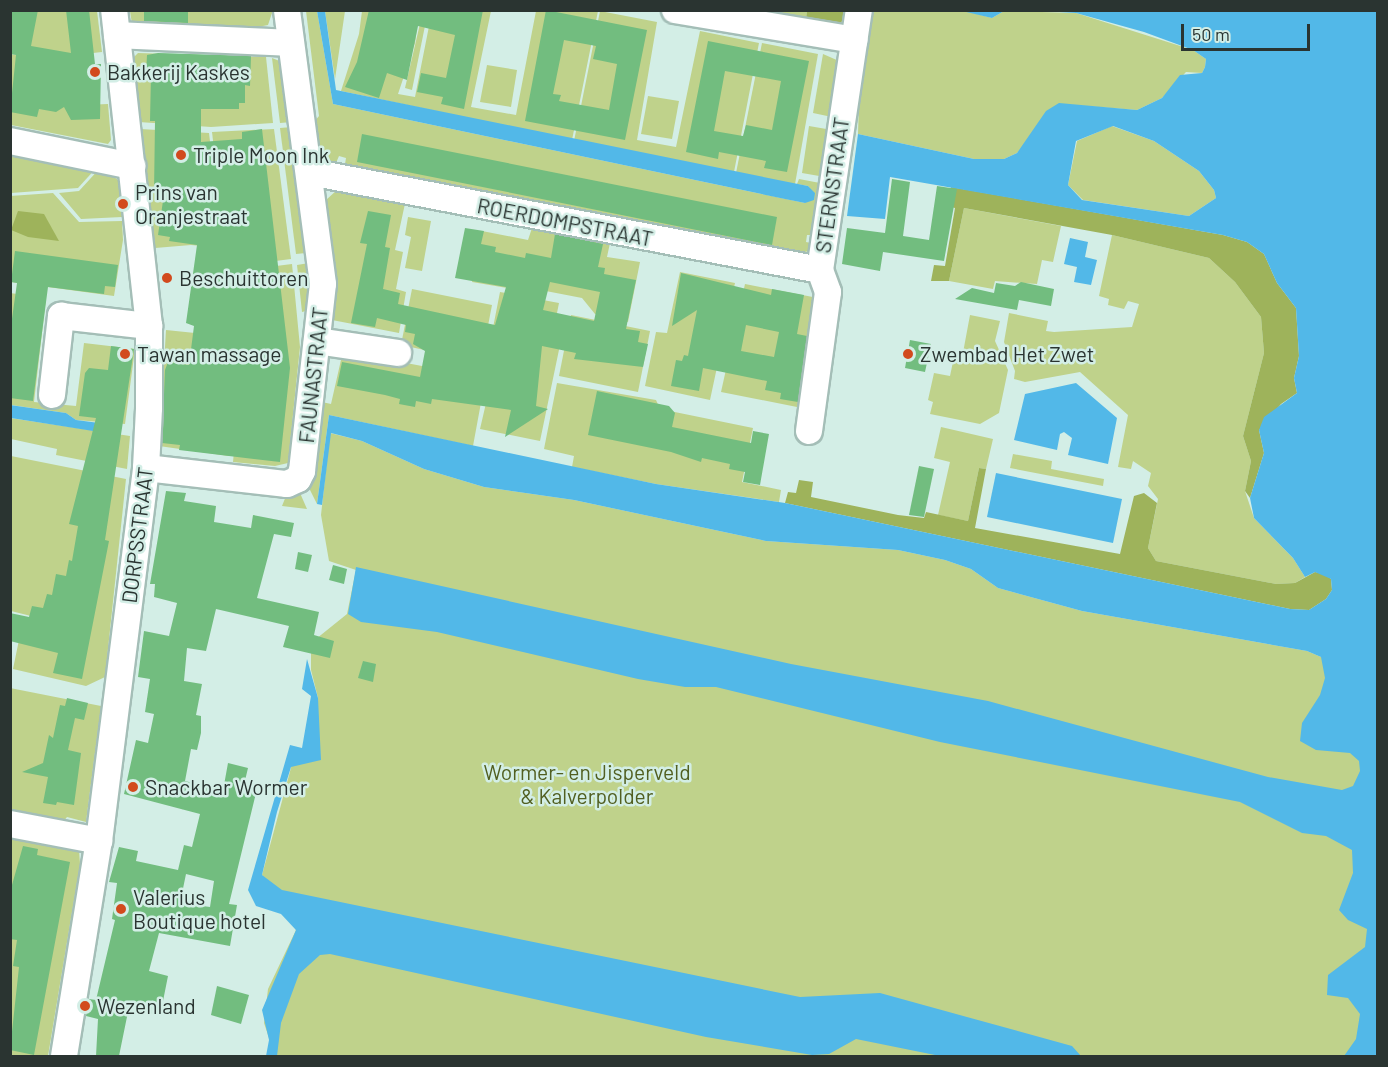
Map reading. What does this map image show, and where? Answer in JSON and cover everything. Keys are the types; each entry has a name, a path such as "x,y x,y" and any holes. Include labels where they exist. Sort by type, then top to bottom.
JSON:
{"street":[{"name":"FAUNASTRAAT","path":"146,468 288,484 298,479 302,471 322,284 310,172 287,10"},
{"path":"675,10 855,40"},
{"name":"STERNSTRAAT","path":"808,431 828,292 820,270 859,10"},
{"path":"116,23 291,43"},
{"name":"DORPSSTRAAT","path":"64,1056 99,841 146,468 149,327 116,23"},
{"path":"10,141 132,166"},
{"name":"ROERDOMPSTRAAT","path":"310,172 820,270"},
{"path":"52,395 61,316 149,327"},
{"path":"317,341 399,353"},
{"path":"10,824 99,841"}],"green space":[{"path":"273,10 268,25 258,27 132,24 130,11"},
{"path":"962,10 992,18 1004,11 1076,13 1193,50 1206,59 1205,67 1202,73 1186,72 1162,98 1137,110 1059,104 1017,153 1004,159 974,159 858,134 861,39 866,11"},
{"path":"26,11 97,11 102,52 48,58 20,52"},
{"path":"306,11 317,11 333,104 805,203 812,192 808,186 797,184 799,179 820,183 812,235 807,235 806,242 811,243 809,251 801,253 345,164 346,158 339,156 336,163 320,157 314,122 319,116"},
{"path":"325,11 345,11 335,79"},
{"path":"362,11 419,11 415,43 398,94 415,97 432,11 491,11 471,107 516,115 536,11 598,11 572,140 341,91 359,34"},
{"path":"423,11 428,11 412,90 405,88"},
{"path":"600,11 657,22 637,140 676,147 700,31 759,43 734,172 574,141"},
{"path":"764,11 807,11 806,19"},
{"path":"807,11 845,11 844,20 837,25 806,19"},
{"path":"762,43 818,54 795,184 736,173"},
{"path":"138,53 266,57 273,123 211,127 139,122 133,58"},
{"path":"10,54 31,58 58,106 108,104 111,140 108,144 11,125"},
{"path":"823,54 839,61 832,117 813,113"},
{"path":"272,58 282,62 292,122 280,123"},
{"path":"487,65 517,70 511,107 480,102"},
{"path":"648,96 679,101 672,139 641,134"},
{"path":"809,126 832,130 825,177 802,173"},
{"path":"1112,126 1154,141 1199,171 1214,190 1216,198 1189,216 1083,200 1068,185 1077,141"},
{"path":"292,127 306,253 296,254 280,128"},
{"path":"140,129 209,133 223,248 191,245 155,248"},
{"path":"274,129 291,259 228,267 212,132"},
{"path":"10,153 98,166 78,188 11,193"},
{"path":"101,167 118,180 122,217 81,219 59,193 79,191"},
{"path":"951,187 1223,235 1247,242 1264,254 1277,283 1296,308 1299,356 1294,378 1297,393 1281,404 1259,430 1264,453 1250,498 1245,491 1251,461 1243,436 1264,353 1261,317 1235,282 1209,258 1112,235 964,208 949,281 931,281 934,265 945,266 955,208 947,206"},
{"path":"337,190 406,199 395,250 403,252 396,289 406,292 399,333 332,320 326,200"},
{"path":"53,193 79,222 122,221 123,240 114,296 11,282 10,196"},
{"path":"964,208 1061,226 1053,262 1042,260 1037,284 995,281 993,289 949,281"},
{"path":"18,211 44,214 59,241 28,237 11,230"},
{"path":"408,217 431,221 422,271 405,268 411,237 405,235"},
{"path":"532,228 610,243 607,257 640,262 628,322 595,314 582,298 520,286 518,290 472,282 482,231 528,240"},
{"path":"1112,235 1209,258 1235,282 1261,317 1264,353 1243,436 1251,461 1245,491 1254,518 1293,558 1305,577 1295,583 1276,584 1156,561 1148,548 1158,499 1148,486 1151,473 1133,461 1131,469 1118,467 1128,415 1080,372 1025,382 1014,379 1015,371 1004,342 1009,313 1048,321 1046,331 1054,332 1132,327 1139,304 1128,301 1124,309 1108,305 1109,299 1099,296"},
{"path":"309,263 306,311 302,312 297,265"},
{"path":"292,264 300,347 288,463 275,466 233,462 239,399 234,399 229,456 159,446 166,330 195,333 229,272"},
{"path":"680,272 735,283 710,400 645,386 656,332 667,333"},
{"path":"745,284 818,298 802,408 721,392"},
{"path":"412,289 492,305 481,362 401,345"},
{"path":"500,292 559,303 551,343 560,345 540,441 480,429 496,360 489,348"},
{"path":"10,293 46,298 34,402 76,406 84,343 135,349 125,424 76,420 66,413 11,405"},
{"path":"571,315 650,331 638,392 559,376"},
{"path":"970,315 1000,321 995,341 1008,370 999,413 980,424 930,414 933,402 928,400 934,373 950,376 954,357 962,358"},
{"path":"343,351 422,366 487,370 473,446 329,415 317,504 308,486 315,471 322,402 331,404"},
{"path":"557,383 656,400 660,409 753,428 742,482 781,490 779,502 656,484 572,467 574,456 544,449"},
{"path":"10,418 130,436 127,469 56,455 57,449 11,439"},
{"path":"941,427 993,439 986,469 979,468 968,521 938,515 950,462 934,458"},
{"name":"Wormer- en Jisperveld & Kalverpolder","path":"330,433 362,441 424,469 484,487 574,500 766,541 898,550 945,560 971,569 998,588 1082,611 1307,651 1321,657 1377,660 1377,1056 275,1056 264,1023 268,989 296,930 262,875 295,753 315,757 318,698 311,670 311,643 347,614 356,570 329,561 321,515"},
{"path":"1013,454 1052,461 1051,469 1104,479 1103,486 1010,468"},
{"path":"11,456 126,479 105,677 86,686 13,669 20,635 31,616 11,611"},
{"path":"979,468 986,469 975,528 1120,554 1134,496 1144,493 1157,503 1148,548 1156,561 1276,584 1295,583 1315,572 1326,574 1331,579 1332,590 1326,599 1309,610 1290,609 785,503 788,492 796,493 799,480 813,482 811,497 898,515 924,518 926,512 968,521"},
{"path":"300,493 307,509 282,506 286,496"},
{"path":"10,688 101,706 86,822 67,817 63,822 11,812"},
{"path":"11,836 79,850 80,864 48,1056 11,1056"}],"water":[{"path":"317,11 325,11 336,90 808,186 815,193 814,200 805,203 333,104"},
{"path":"962,11 1004,11 992,18"},
{"path":"1042,11 1377,11 1377,1056 1344,1056 1356,1039 1360,1014 1348,998 1327,995 1328,975 1365,947 1367,929 1348,920 1339,910 1353,873 1352,850 1326,836 1302,833 1240,802 940,742 716,687 685,687 638,679 437,632 361,622 348,614 356,567 791,664 988,701 1268,777 1342,790 1353,786 1360,771 1359,761 1350,753 1316,750 1300,741 1302,723 1320,695 1325,678 1321,657 1307,651 1082,611 998,588 971,569 945,560 898,550 766,541 574,500 484,487 424,469 362,441 331,433 322,505 317,504 329,415 656,484 785,503 1290,609 1309,610 1326,599 1332,590 1331,579 1315,572 1305,577 1293,558 1254,518 1250,498 1264,453 1259,430 1264,417 1297,393 1294,378 1299,356 1296,308 1277,283 1264,254 1247,242 1223,235 890,177 885,219 847,216 858,134 974,159 1004,159 1017,153 1046,111 1059,103 1137,110 1162,98 1180,75 1202,73 1205,67 1206,59 1193,50 1144,32 1076,13","holes":["1113,126 1154,141 1199,171 1214,190 1216,198 1189,216 1082,200 1068,185 1076,141"]},
{"path":"1070,238 1088,242 1085,257 1097,260 1091,285 1074,282 1077,267 1064,264"},
{"path":"1076,383 1117,418 1108,464 1068,455 1072,438 1064,432 1060,434 1057,450 1014,440 1025,394"},
{"path":"10,405 66,413 76,420 115,425 112,434 11,418"},
{"path":"996,473 1122,499 1113,543 987,517"},
{"path":"307,659 318,698 321,760 291,767 277,812 262,875 282,890 800,997 880,993 1072,1046 1081,1056 940,1056 856,1039 829,1054 812,1055 706,1037 330,954 320,955 299,974 281,1023 277,1056 266,1056 269,1040 262,1010 296,930 281,914 256,906 248,890 290,745 302,748 311,696 302,689"}],"building":[{"path":"10,10 38,10 31,46 71,53 66,10 89,10 95,64 101,64 100,119 71,120 64,107 56,112 39,109 37,117 10,112 16,55 10,54"},
{"path":"144,10 188,10 188,23 144,21"},
{"path":"369,10 483,10 464,109 441,104 443,97 417,92 421,73 446,78 455,35 418,26 407,80 387,73 379,98 345,87 357,62"},
{"path":"546,10 647,30 625,140 525,121","holes":["564,40 596,46 593,59 617,64 609,110 559,101 561,95 553,94"]},
{"path":"708,41 809,61 787,172 764,168 766,161 719,152 718,159 686,152","holes":["725,71 781,81 772,130 746,125 743,136 714,131"]},
{"path":"158,53 251,56 250,86 245,85 245,103 239,103 239,109 201,109 201,142 242,139 242,132 262,129 290,368 280,462 179,450 180,445 162,443 165,370 168,362 189,365 194,326 186,323 197,245 169,241 170,237 158,235 164,194 154,193 155,121 150,121 151,74 146,74 147,55"},
{"path":"362,134 777,217 772,245 357,162"},
{"path":"892,179 910,182 903,236 929,240 937,186 957,189 944,261 883,252 880,271 842,264 847,228 885,233"},
{"path":"368,211 391,215 385,247 390,248 383,289 400,293 398,304 495,325 506,287 455,278 465,228 484,231 481,244 496,247 495,252 525,258 526,253 551,258 555,234 603,244 598,267 605,268 604,274 636,280 626,329 640,331 638,342 648,344 643,367 574,359 576,353 542,346 536,406 548,409 505,437 511,410 432,399 431,404 416,401 415,407 399,404 400,399 337,386 342,362 420,377 425,351 413,344 415,334 405,332 406,325 377,318 375,327 351,323 367,244 360,243","holes":["550,282 600,292 594,321 543,310"]},
{"path":"15,251 118,265 115,287 105,286 104,294 48,287 33,401 10,398 10,333 17,283 11,282"},
{"path":"681,273 771,295 772,289 804,295 797,334 807,336 798,402 780,399 781,393 765,390 767,381 703,368 699,391 671,386 676,360 682,361 684,355 688,356 697,310 672,326","holes":["746,325 779,332 774,357 741,351"]},
{"path":"1021,282 1054,289 1051,306 1019,300 1017,310 955,299 972,288 994,293 996,283 1015,286"},
{"path":"910,340 931,344 925,372 905,368"},
{"path":"111,346 134,349 105,540 109,541 82,679 53,673 58,653 10,641 10,613 29,617 32,606 43,608 47,594 52,595 56,574 66,576 69,560 72,561 78,526 69,524 96,418 79,416 85,373 89,368 108,370"},
{"path":"597,391 669,406 675,413 672,427 751,443 753,431 769,434 760,485 743,482 745,472 729,469 730,464 702,458 701,462 671,452 588,435"},
{"path":"919,466 934,469 924,517 909,515"},
{"path":"166,491 186,493 184,501 216,506 214,522 251,528 253,515 294,523 291,537 274,534 257,598 319,612 314,635 334,641 330,658 283,647 289,626 216,609 206,651 187,648 184,681 202,684 196,715 201,716 201,733 197,750 191,749 185,781 213,788 214,783 224,785 228,763 248,768 243,789 256,793 229,904 237,905 230,946 159,933 149,971 168,976 160,1016 129,1007 119,1056 96,1056 98,1019 86,1016 89,999 96,1000 115,920 112,919 117,883 109,882 119,847 138,851 136,861 178,870 184,845 192,847 200,814 124,794 136,740 148,743 154,714 145,712 150,679 138,677 144,631 169,636 177,603 154,597 155,584 150,584","holes":["186,874 214,881 210,907 180,903"]},
{"path":"298,552 312,555 308,572 295,569"},
{"path":"333,565 347,569 344,584 329,580"},
{"path":"363,661 376,664 373,682 358,678"},
{"path":"67,698 88,703 84,720 75,718 68,750 81,753 74,805 57,802 56,805 43,803 48,777 22,772 43,763 49,735 53,738 60,705 65,706"},
{"path":"23,846 38,849 37,855 70,862 34,1055 10,1050 19,967 13,966 17,940 10,939 10,892"},
{"path":"217,986 249,995 241,1024 211,1015"}],"place":[{"name":"Bakkerij Kaskes","path":"95,72"},
{"name":"Triple Moon Ink","path":"181,155"},
{"name":"Prins van Oranjestraat","path":"123,204"},
{"name":"Beschuittoren","path":"167,278"},
{"name":"Tawan massage","path":"125,354"},
{"name":"Zwembad Het Zwet","path":"908,354"},
{"name":"Snackbar Wormer","path":"133,787"},
{"name":"Valerius Boutique hotel","path":"121,909"},
{"name":"Wezenland","path":"85,1006"}]}
